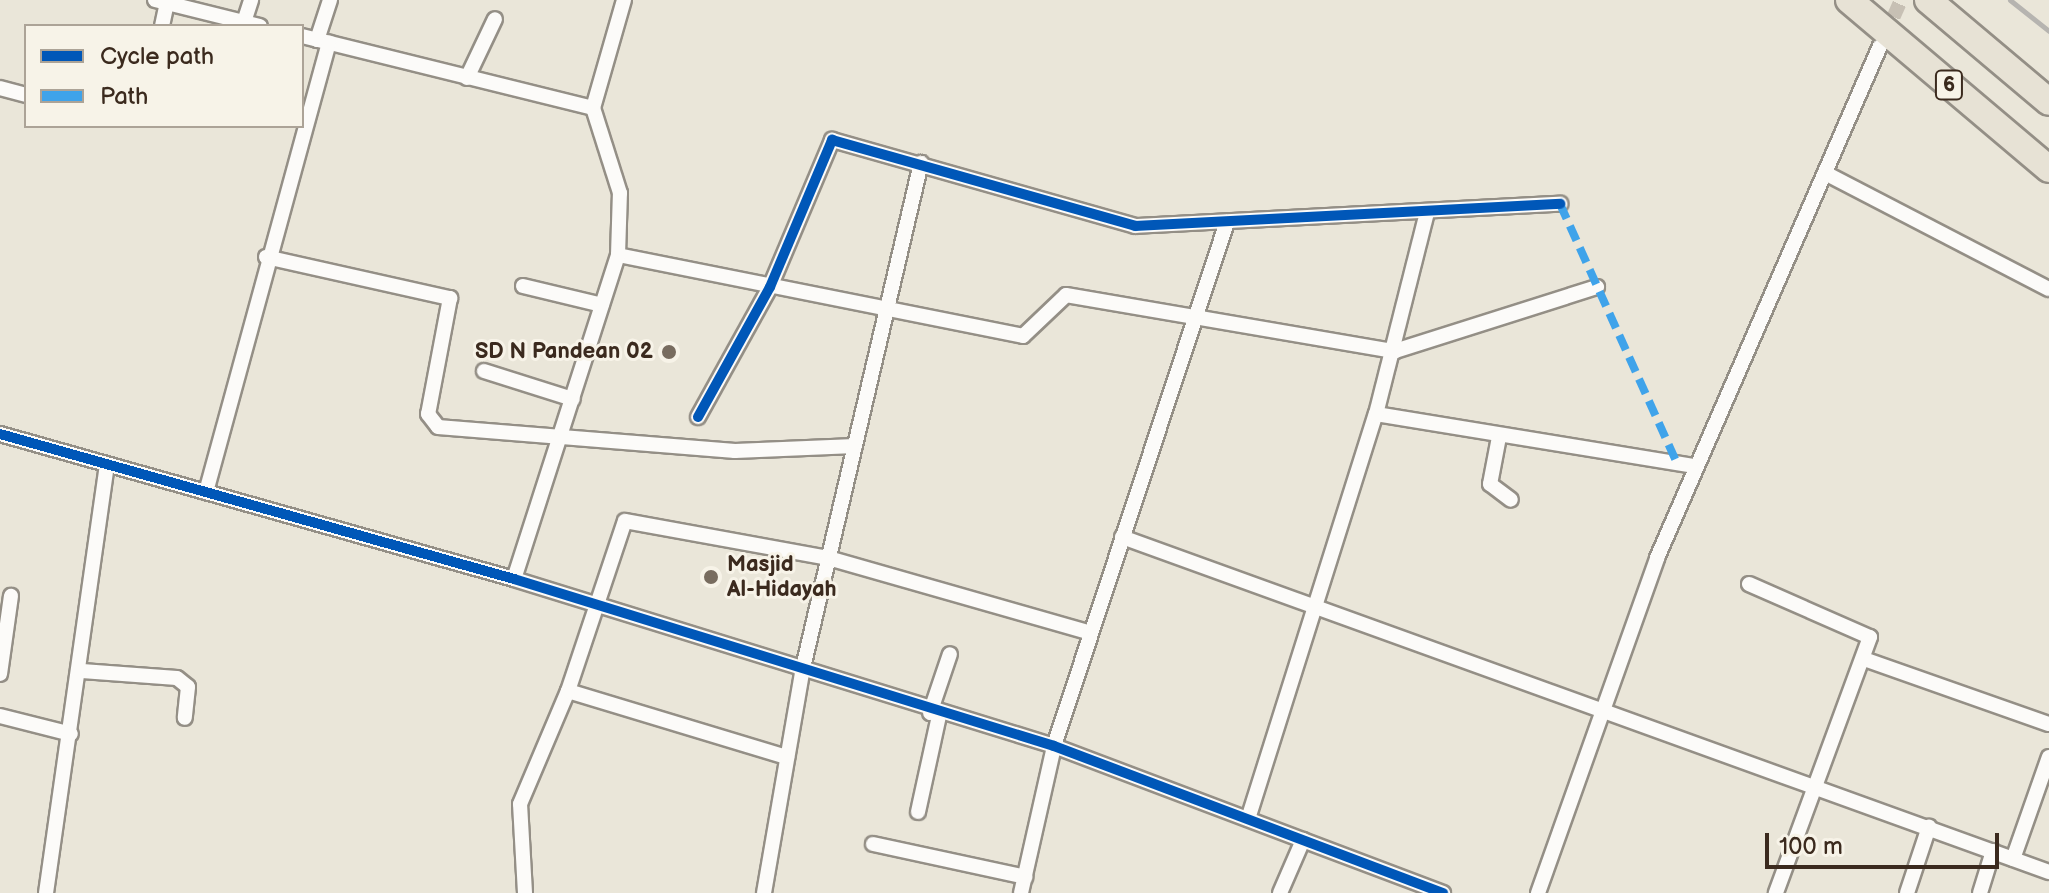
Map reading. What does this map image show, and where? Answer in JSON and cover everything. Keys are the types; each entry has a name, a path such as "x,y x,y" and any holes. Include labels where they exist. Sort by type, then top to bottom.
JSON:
{"highway":[{"name":"6","path":"1849,0 2049,169"},
{"name":"6","path":"1928,0 2049,102"}],"street":[{"path":"244,22 251,0"},
{"path":"304,114 323,42 330,0"},
{"path":"514,579 618,255 620,193 593,108 624,0"},
{"path":"162,24 161,1 192,4 252,24"},
{"path":"467,78 495,19"},
{"path":"304,37 593,108"},
{"path":"1538,893 1695,466 1880,46"},
{"path":"0,88 24,94"},
{"path":"206,492 300,128"},
{"path":"698,417 770,287 832,140 1135,226 1560,204"},
{"path":"764,893 802,672 921,163"},
{"path":"1825,173 2049,289"},
{"path":"1248,819 1318,606 1395,351 1427,212"},
{"path":"1021,893 1054,746 1227,222"},
{"path":"618,255 885,311 1027,336 1062,295 1195,321 1395,351 1597,287"},
{"path":"266,257 446,295 451,310 430,424 559,440 735,451 855,446"},
{"path":"523,286 602,305"},
{"path":"484,371 573,399"},
{"path":"1376,414 1499,437 1695,466"},
{"path":"0,434 514,579 934,714 1054,746 1443,893"},
{"path":"1499,437 1490,484 1511,500"},
{"path":"46,893 82,671 107,466"},
{"path":"525,893 520,804 568,691 625,521 828,558 1091,633"},
{"path":"1122,537 1605,706 2049,872"},
{"path":"1749,584 1869,634 1864,659 1776,893"},
{"path":"0,674 11,596"},
{"path":"918,812 934,714 950,654"},
{"path":"1864,659 2049,724"},
{"path":"82,671 177,678 188,687 185,718"},
{"path":"568,691 787,757"},
{"path":"0,716 71,734"},
{"path":"2013,859 2043,794 2049,757"},
{"path":"1907,893 1929,827"},
{"path":"1280,893 1303,840"},
{"path":"873,844 1025,877"},
{"path":"1980,893 1993,851"}],"tunnel":[{"path":"1885,36 1901,0"}],"railway":[{"path":"2010,0 2049,31"}],"marked path":[{"path":"1560,204 1677,463"}],"cycle path":[{"path":"698,417 770,287 832,140 1135,226 1560,204"},
{"path":"0,434 514,579 1054,746 1443,893"}],"place":[{"name":"SD N Pandean 02","path":"669,352"},
{"name":"Masjid Al-Hidayah","path":"711,577"}]}
